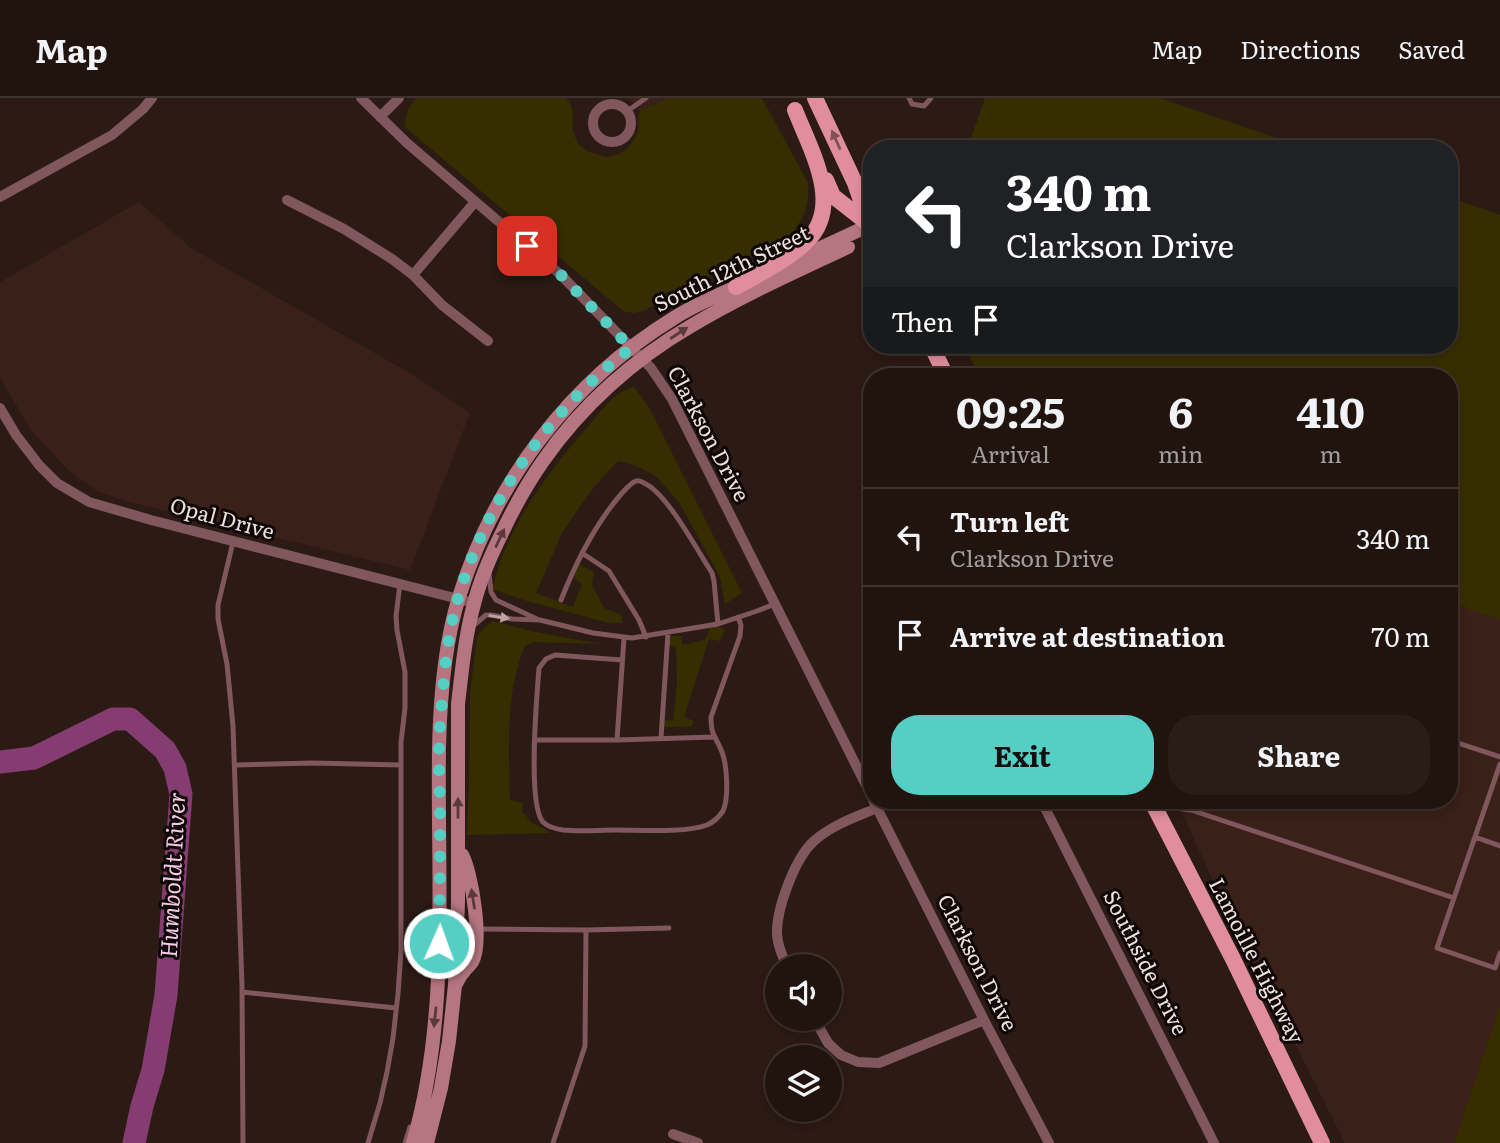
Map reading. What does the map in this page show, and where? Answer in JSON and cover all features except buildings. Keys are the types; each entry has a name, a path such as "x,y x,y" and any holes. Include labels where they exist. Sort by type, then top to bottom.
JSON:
{"main road":[{"path":"815,98 855,183 863,206"},
{"path":"792,104 833,196 863,223"},
{"path":"736,287 806,243 817,230 822,218 824,202 820,177 792,104"},
{"name":"South 12th Street","path":"413,1143 430,1068 438,991 439,749 446,661 458,599 483,533 522,462 544,433 569,403 631,348 673,318 697,305 863,233"},
{"name":"South 12th Street","path":"427,1143 441,1088 455,985 458,902 458,704 467,635 474,603 489,562 524,489 558,441 593,402 642,359 718,311 863,234"},
{"name":"Lamoille Highway","path":"1155,809 1233,959 1322,1143"},
{"path":"455,985 474,957 476,929 474,898 466,861 457,845"}],"street":[{"path":"0,197 112,135 152,98"},
{"name":"Clarkson Drive","path":"361,98 407,144 561,275 653,370 672,399 863,780"},
{"path":"380,117 399,98"},
{"path":"594,98 602,107"},
{"path":"617,106 626,112 630,124 626,136 615,142 608,142 597,136 594,117 602,107 617,106"},
{"path":"287,200 344,229 392,259 442,305 488,341"},
{"path":"412,275 475,202"},
{"name":"Opal Drive","path":"0,408 39,465 57,483 89,502 233,542 474,603"},
{"path":"781,954 777,935 780,910 803,854 826,831 863,809"},
{"name":"Clarkson Drive","path":"878,809 1049,1143"},
{"name":"Southside Drive","path":"1046,809 1213,1143"},
{"path":"821,1031 828,1043 841,1055 858,1062 879,1063 984,1020"},
{"path":"673,1133 698,1143"}],"lane":[{"path":"626,112 646,98"},
{"path":"909,98 912,104 924,106 931,98"},
{"path":"561,600 582,553 614,502 634,482 639,481 662,497 712,573 718,624"},
{"path":"233,542 218,605 218,620 232,706 235,765 242,992 243,1143"},
{"path":"582,553 609,571 639,620 646,637"},
{"path":"489,562 489,584 493,597 500,603 540,620 624,638 646,637 718,624 775,604"},
{"path":"368,1143 380,1103 393,1038 401,951 401,742 405,672 396,616 400,584"},
{"path":"467,635 476,622 486,615 540,620"},
{"path":"622,660 555,656 546,659 540,668 535,740 535,793 539,814 544,823 551,827 571,830 669,830 710,824 723,811 725,803 725,766 721,749 713,737 711,717 740,636 741,625 738,617"},
{"path":"661,738 668,633"},
{"path":"617,740 624,638"},
{"path":"535,740 713,737"},
{"path":"1458,743 1500,757"},
{"path":"1500,764 1437,948 1495,968 1500,953"},
{"path":"235,765 401,765"},
{"path":"1185,809 1454,898"},
{"path":"1475,837 1500,846"},
{"path":"476,929 669,928"},
{"path":"553,1143 585,1046 586,930"},
{"path":"242,992 396,1008"},
{"path":"405,1143 430,1068"}],"shaded area":[{"path":"417,98 566,98 572,107 573,131 578,144 589,152 606,157 620,154 630,146 638,132 639,111 669,98 762,98 808,183 807,205 799,224 790,235 643,311 623,311 405,127 408,111"},
{"path":"624,98 669,98 639,111 632,102"},
{"path":"985,98 1160,98 1282,140 970,140"},
{"path":"1458,200 1500,215 1500,620 1458,605 1458,368 975,368 968,354 1458,354"},
{"path":"139,202 191,248 410,373 470,413 410,570 125,501 97,491 67,469 31,430 0,378 0,282"},
{"path":"634,387 650,409 742,593 725,604 720,577 680,504 656,476 618,461 594,487 563,531 536,593 573,607 582,584 574,578 577,563 594,572 592,585 604,608 622,615 622,623 609,623 492,589 508,543 544,481 609,402 621,392"},
{"path":"1458,605 1500,620 1500,1005 1454,1143 1345,1143 1214,883 1180,809 1458,809"},
{"path":"493,621 600,644 534,642 525,646 514,682 510,722 510,800 523,803 522,811 531,822 551,833 467,835 470,694 477,636"},
{"path":"711,625 725,629 720,641 709,639 684,717 694,721 691,727 662,727 662,720 673,721 677,684 676,648 669,645 671,636 682,636 682,645 705,640"},
{"path":"1500,1005 1500,1143 1454,1143"}],"waterway":[{"name":"Humboldt River","path":"0,762 34,758 113,719 130,719 165,750 175,768 181,794 166,995 153,1070 134,1143"}],"route":[{"path":"439,943 440,715 446,661 458,599 483,533 522,462 569,403 631,348 561,275 527,246"}]}
